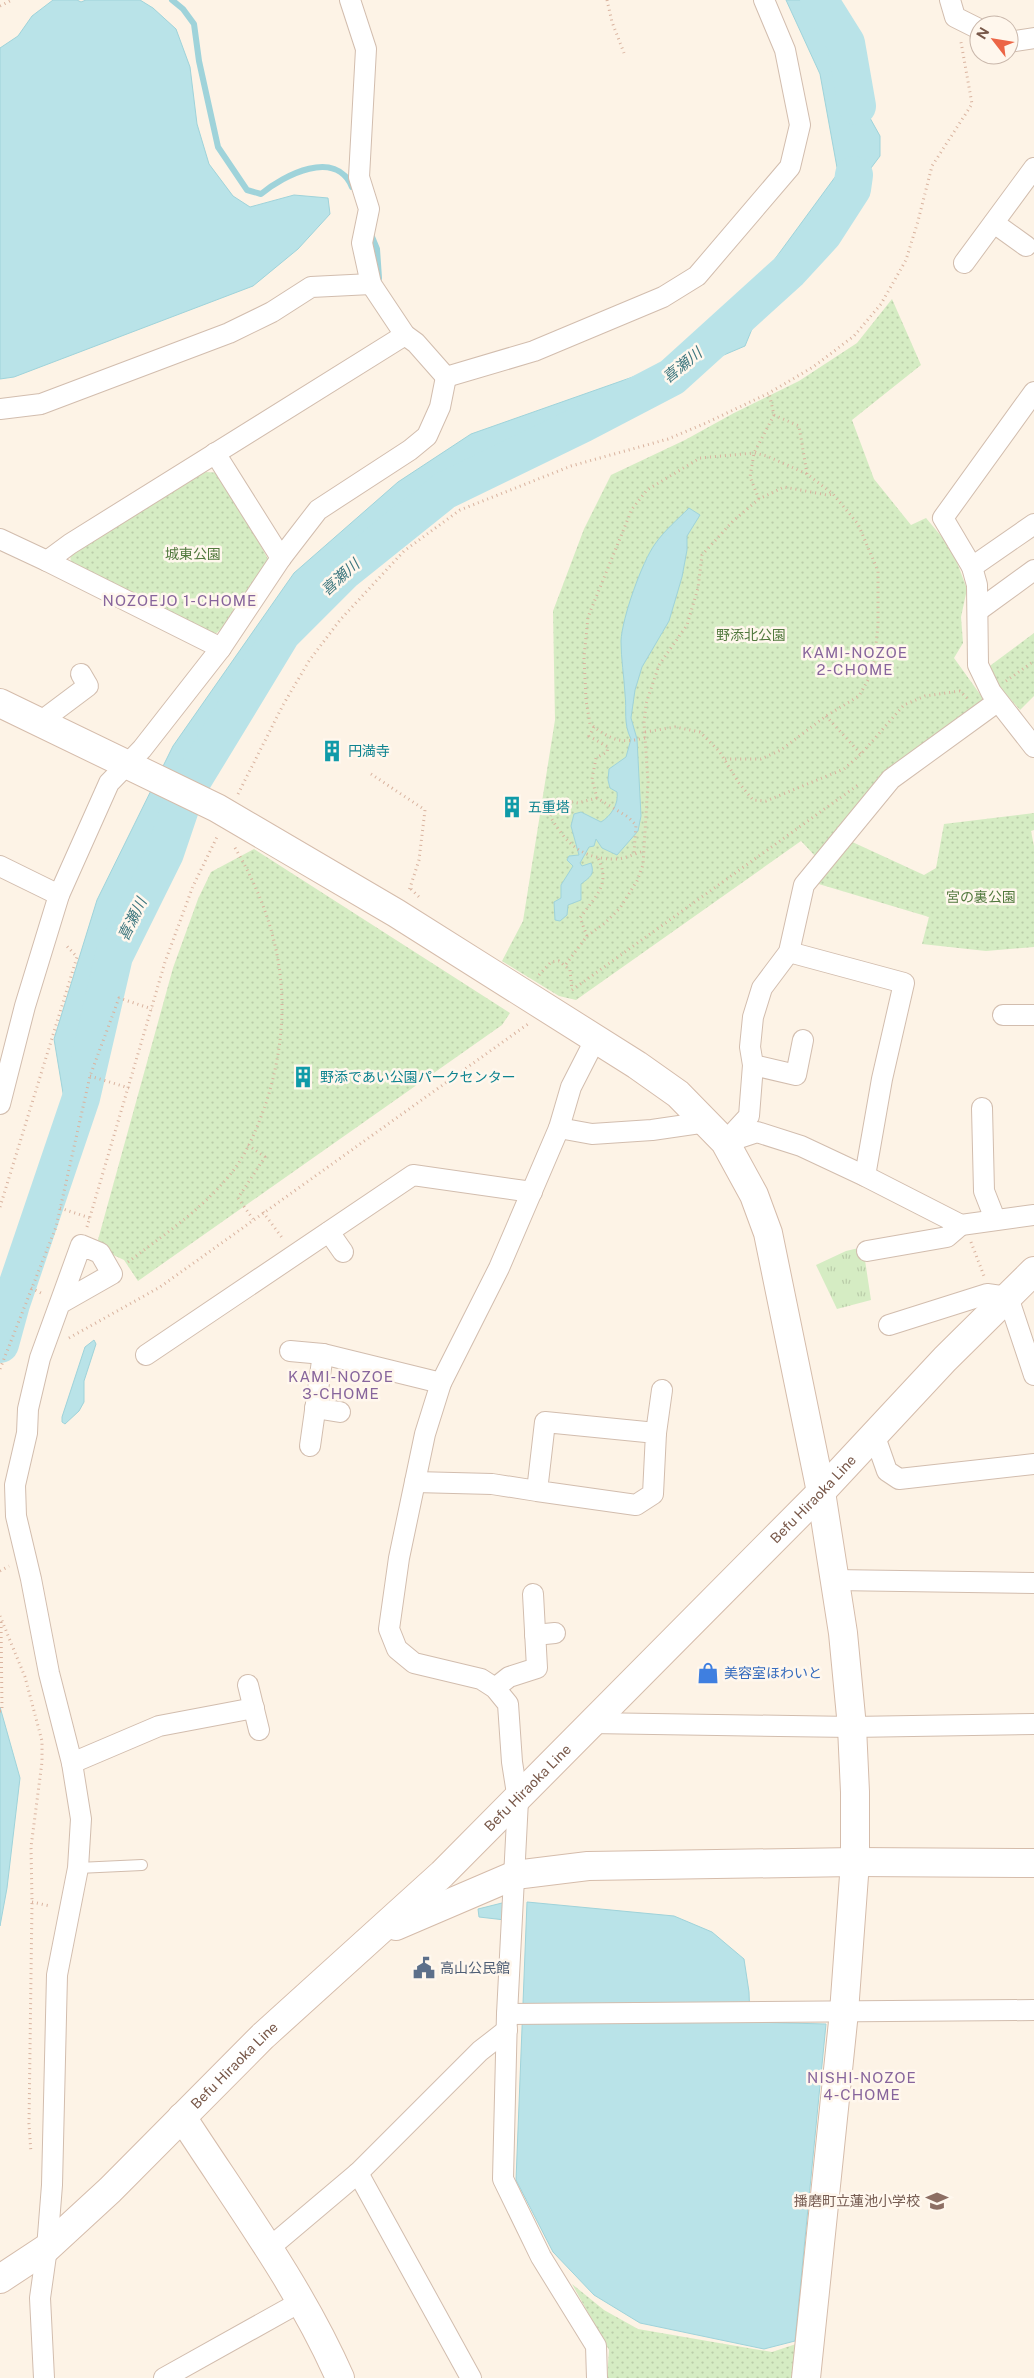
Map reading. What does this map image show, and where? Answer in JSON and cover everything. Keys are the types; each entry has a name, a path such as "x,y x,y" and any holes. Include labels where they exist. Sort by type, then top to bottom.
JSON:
{"street":[{"path":"350,0 366,49 359,177 369,209 362,243 371,284 405,335 416,343 446,377"},
{"path":"446,377 534,352 663,297 697,276 790,167 800,125 785,50 764,0"},
{"path":"953,9 969,21"},
{"path":"1019,40 1034,38"},
{"path":"964,262 1034,168"},
{"path":"994,223 1026,246"},
{"path":"0,409 41,404 229,333 272,312 311,288 371,284"},
{"path":"47,561 215,453 405,335"},
{"path":"0,1104 25,1006 60,895 110,783 134,768 318,510 410,450 427,436 440,407 446,377"},
{"path":"1034,392 943,518 972,567 977,585 979,610 978,665 994,697 1034,747"},
{"path":"215,453 282,558"},
{"path":"972,567 1034,524"},
{"path":"0,539 221,648"},
{"path":"979,610 1034,570"},
{"path":"40,722 88,686 81,674"},
{"path":"725,1142 749,1116 753,1065 750,1047 753,1017 762,988 788,952 804,885 890,779 994,697"},
{"path":"0,703 134,768 396,913 596,1038 678,1094 707,1122 725,1142 754,1195 768,1233 821,1492 844,1633 852,1727 855,1862 844,2012 806,2378"},
{"path":"0,866 60,895"},
{"path":"788,952 904,983 882,1079 865,1176"},
{"path":"1003,1015 1031,1021"},
{"path":"596,1038 571,1086 559,1128 499,1268 441,1383 425,1434 399,1558 390,1629 397,1649 414,1663 481,1679 495,1688 508,1704 512,1762 518,1800 507,2022 503,2179 540,2258 596,2346 597,2378"},
{"path":"753,1065 796,1075 803,1040"},
{"path":"982,1108 984,1191 995,1219"},
{"path":"559,1128 592,1134 652,1130 707,1122"},
{"path":"725,1142 757,1132 800,1146 865,1176 960,1224 1034,1215"},
{"path":"146,1355 412,1175 532,1192"},
{"path":"867,1251 948,1237 960,1224"},
{"path":"329,1232 343,1252"},
{"path":"44,2378 36,2256 52,2185 57,1975 78,1868 81,1819 72,1762 49,1673 31,1578 18,1524 15,1485 27,1433 28,1409 50,1328 62,1303 81,1245 100,1253 112,1274 62,1303"},
{"name":"Befu Hiraoka Line","path":"0,2279 36,2256 110,2190 263,2036 442,1874 518,1800 590,1723 821,1492 945,1359 997,1296 1034,1271"},
{"path":"889,1325 997,1296 1029,1343 1034,1375"},
{"path":"290,1351 324,1354 441,1383"},
{"path":"310,1446 324,1354"},
{"path":"415,1482 492,1484 636,1505 652,1494 656,1433 662,1390"},
{"path":"315,1408 340,1412"},
{"path":"537,1491 545,1422 656,1433"},
{"path":"874,1434 887,1471 898,1479 1034,1464"},
{"path":"834,1580 1034,1583"},
{"path":"495,1688 509,1677 537,1668 533,1594"},
{"path":"535,1635 555,1633"},
{"path":"248,1685 258,1730"},
{"path":"72,1762 159,1726 254,1708"},
{"path":"590,1723 852,1727 1034,1724"},
{"path":"374,1936 515,1875 588,1866 855,1862 1034,1863"},
{"path":"268,2249 358,2173 507,2022 758,2013 1034,2010"},
{"path":"182,2117 302,2301 340,2378"},
{"path":"358,2173 471,2378"},
{"path":"164,2378 302,2301"}],"lane":[{"path":"78,1868 142,1865"}],"path":[{"path":"0,6 12,0"},
{"path":"607,0 624,53"},
{"path":"81,1245 165,962 193,886 222,816 309,661 340,620 404,551 460,510 571,466 668,439 706,423 769,393 813,368 854,336 881,304 906,260 932,166 972,104 953,9"},
{"path":"759,499 750,477 754,453 774,415 769,393"},
{"path":"774,415 799,426 807,474"},
{"path":"643,739 625,742 613,740 590,724 586,700 584,657 588,617 632,509 647,490 700,458 754,453 767,456 807,474 833,494 858,524 878,571 878,626 873,671 859,696 826,716 781,750 761,759 725,759"},
{"path":"566,964 587,936 605,923 620,908 637,881 643,865 648,782 643,739 646,704 650,687 660,665 687,625 698,588 702,555 734,521 759,499 784,486 827,495 833,494"},
{"path":"645,732 675,726 700,732 712,742 725,759 739,783 753,800 766,801 844,769 861,754 904,705 912,700 960,691 974,704 994,697 1034,661"},
{"path":"826,716 861,754"},
{"path":"594,727 589,736 608,747 607,752 596,758 592,779 596,798"},
{"path":"371,774 425,810 418,860 410,890 396,913"},
{"path":"566,995 864,781"},
{"path":"634,853 636,825 628,816 596,798 578,803 562,800 550,816 562,836 573,847 597,856 620,859 644,851"},
{"path":"112,1274 186,1218 218,1189 235,1169 258,1127 275,1074 281,1040 282,1004 279,962 269,919 259,891 222,816"},
{"path":"587,936 580,918 604,880 603,869 597,856"},
{"path":"0,1207 77,957 50,929"},
{"path":"537,978 545,966 551,962 559,961 566,964 572,977 572,990"},
{"path":"0,1369 56,1226 90,1076 119,998 152,1009"},
{"path":"64,1345 69,1338 160,1287 531,1022"},
{"path":"90,1076 129,1088"},
{"path":"248,1145 265,1157 238,1198 253,1219"},
{"path":"60,1208 90,1218"},
{"path":"263,1212 295,1255"},
{"path":"960,1224 997,1296"},
{"path":"0,1618 1,1711"},
{"path":"0,1618 25,1677 42,1742 42,1762 31,1847 32,1902 28,2124 32,2172 52,2185"}],"green space":[{"name":"野添北公園","path":"892,299 921,365 852,420 874,479 911,525 926,518 952,549 967,589 961,617 963,643 954,658 987,704 816,857 801,841 576,1000 559,996 502,961 523,921 555,720 553,611 584,529 611,475 685,440 799,381 857,343"},
{"name":"城東公園","path":"206,472 221,473 268,559 224,627 214,635 71,564 70,553"},
{"path":"1034,633 1034,696 1020,710 991,677 987,668"},
{"name":"宮の裏公園","path":"1034,813 1034,830 1031,831 1034,846 1034,947 986,951 922,944 929,917 812,882 848,840 924,875 936,868 944,824"},
{"path":"254,849 510,1013 502,1025 138,1281 124,1260 96,1247 173,968 198,899 211,872"},
{"path":"863,1247 871,1300 837,1309 816,1265 846,1251"},
{"path":"572,2284 604,2310 638,2329 772,2352 796,2344 794,2378 607,2378 609,2350"}],"water":[{"path":"53,0 77,0 81,2 86,0 140,0 153,8 176,29 190,67 197,124 209,164 233,196 250,207 294,195 328,198 330,214 298,249 253,286 14,377 0,379 0,48 18,36 32,16"},
{"path":"786,0 819,0 846,43 855,91 880,136 880,156 817,240 768,290 745,346 672,377 444,491 343,572 282,633 186,791 165,853 114,956 81,1098 11,1304 0,1344 0,1281 26,1208 42,1181 67,1117 54,1039 97,900 173,746 294,573 398,482 471,434 732,342 758,282 838,173 820,74"},
{"path":"689,508 700,515 687,536 687,550 682,577 669,621 642,667 635,690 631,718 637,739 641,816 638,831 617,855 602,848 596,839 594,846 589,847 580,863 582,866 591,863 592,870 589,877 581,884 581,900 568,905 567,915 560,921 555,920 554,902 561,898 561,885 573,866 567,860 569,856 579,855 571,826 574,814 581,812 601,822 611,813 617,801 617,792 610,788 608,780 609,769 626,757 631,739 626,722 626,700 621,654 622,631 629,605 650,552 667,530"},
{"path":"94,1340 96,1344 84,1381 84,1402 79,1411 65,1424 62,1422 62,1417 85,1347"},
{"path":"0,1707 20,1778 7,1888 0,1926"},
{"path":"506,1902 505,1920 479,1917 478,1909"},
{"path":"527,1902 674,1916 712,1932 744,1959 749,1992 750,2022 826,2024 795,2341 764,2349 640,2323 594,2295 553,2252 516,2180"}],"waterway":[{"path":"172,0 183,9 194,24 199,61 218,147 247,190 261,194 283,179 296,173 322,167 334,169 344,175 352,187"},
{"name":"喜瀬川","path":"819,0 846,43 857,106"},
{"name":"喜瀬川","path":"0,1344 11,1304 81,1098 114,956 165,853 186,791 282,633 343,572 444,491 582,424 672,377 789,271 823,234 852,189 854,175"},
{"path":"370,232 377,249 379,278"}],"place":[{"name":"円満寺","path":"332,751"},
{"name":"五重塔","path":"512,807"},
{"name":"野添であい公園パークセンター","path":"303,1077"},
{"name":"美容室ほわいと","path":"708,1673"},
{"name":"高山公民館","path":"424,1968"},
{"name":"播磨町立蓮池小学校","path":"937,2201"}],"district":[{"name":"NOZOEJO 1-CHOME","path":"180,600"},
{"name":"KAMI-NOZOE 2-CHOME","path":"855,660"},
{"name":"KAMI-NOZOE 3-CHOME","path":"341,1384"},
{"name":"NISHI-NOZOE 4-CHOME","path":"862,2086"}]}
